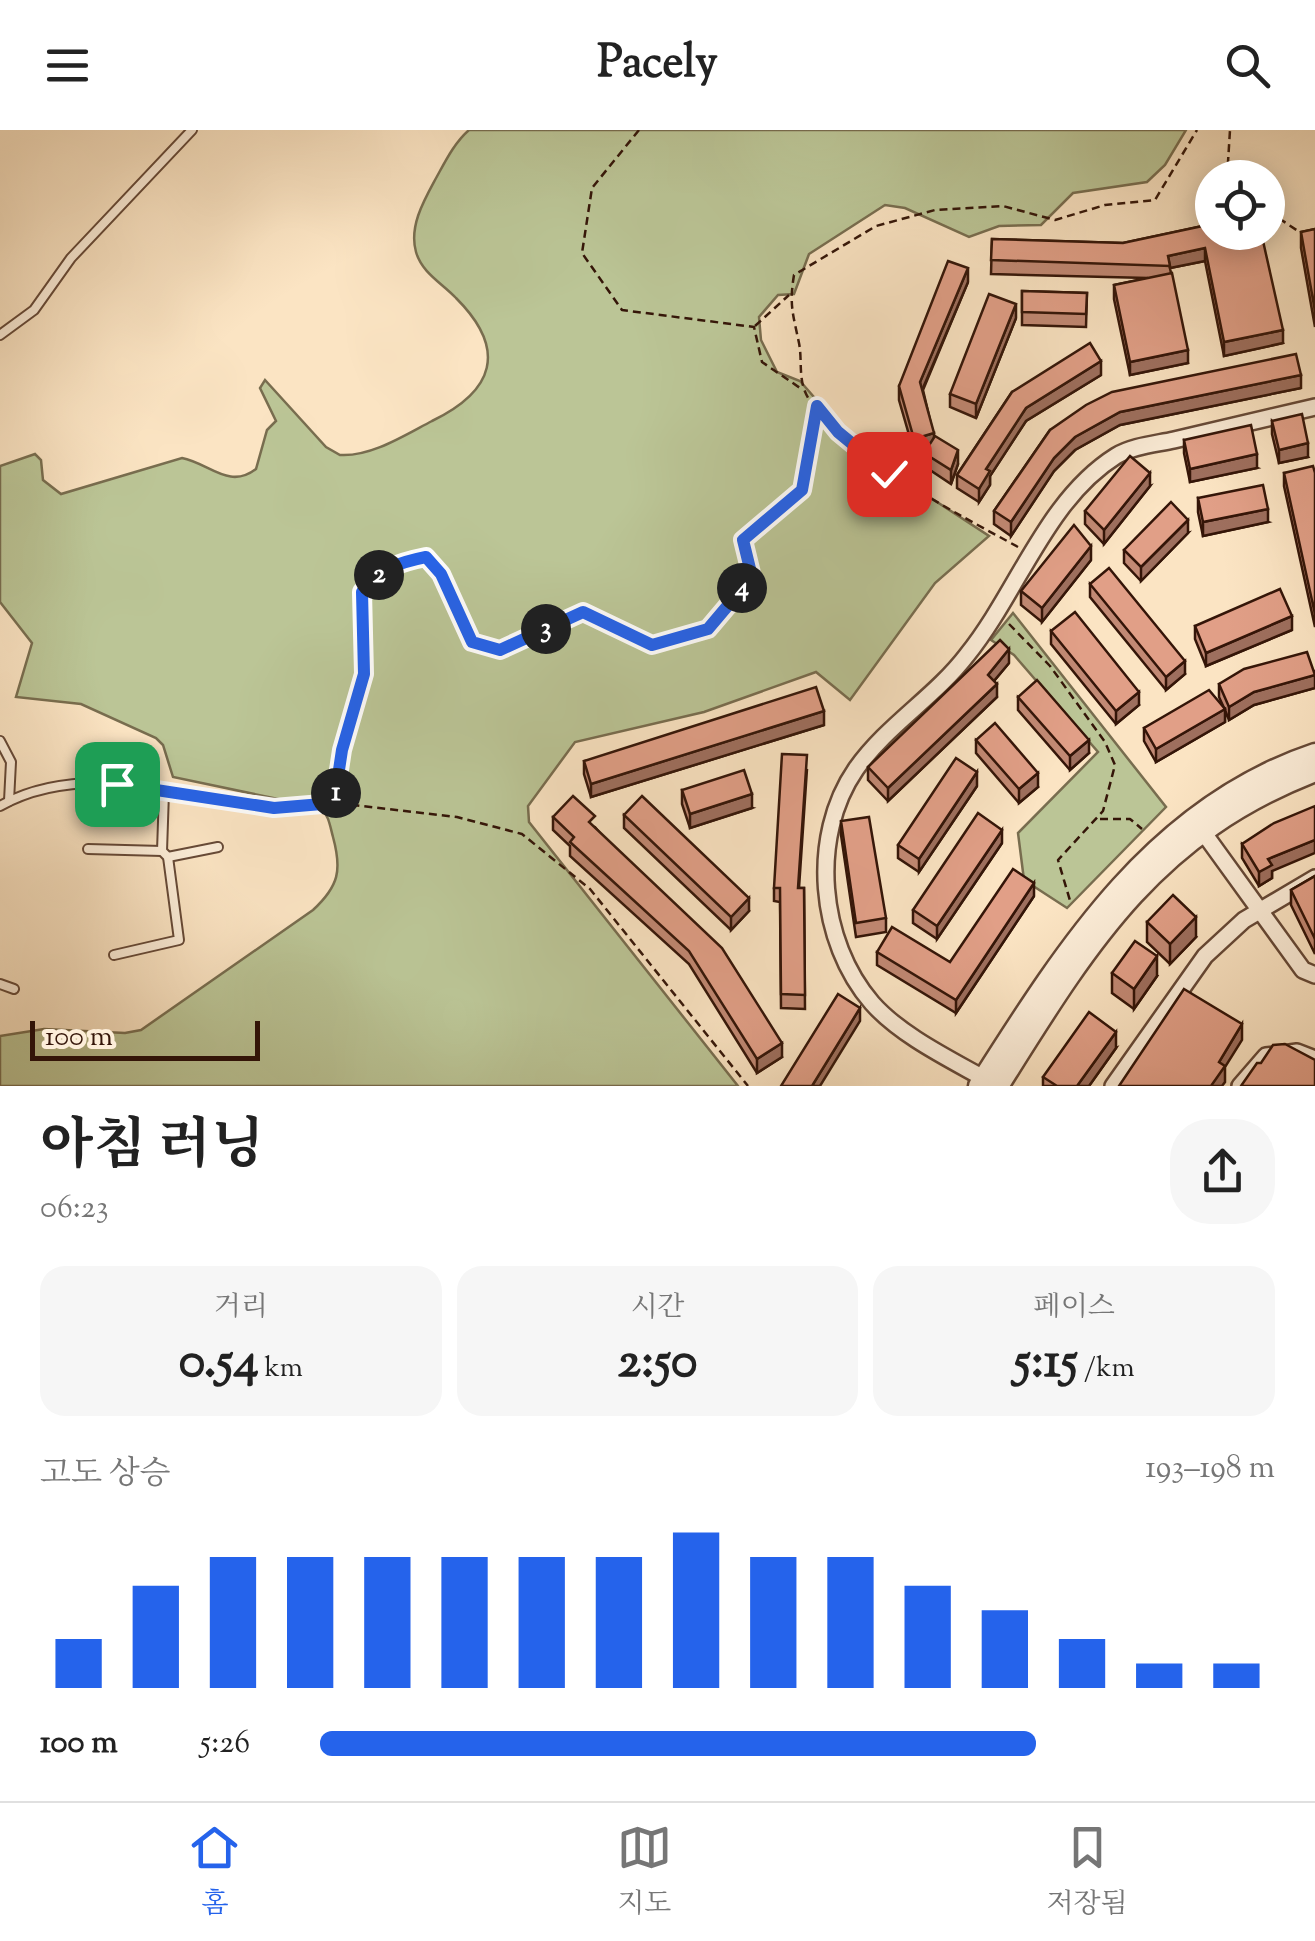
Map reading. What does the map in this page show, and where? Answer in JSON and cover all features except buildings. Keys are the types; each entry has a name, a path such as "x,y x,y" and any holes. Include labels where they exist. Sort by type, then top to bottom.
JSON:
{"street":[{"path":"1315,407 1120,453 1084,480 967,656 904,716 845,788 829,837 826,870 838,946 874,1006 989,1084 1085,925 1130,872 1280,766 1315,754"},
{"path":"1198,825 1315,771"},
{"path":"1198,825 1262,908 1303,970 1315,975"},
{"path":"1112,1086 1205,956 1262,908 1315,878"},
{"path":"1240,1086 1266,1056 1297,1052 1315,1059"}],"lane":[{"path":"0,335 34,310 71,258 192,130"},
{"path":"0,740 11,762 4,803"},
{"path":"4,803 32,789 58,784 117,784 274,808"},
{"path":"114,954 180,940 165,854 164,792"},
{"path":"88,848 165,854 218,847"},
{"path":"0,984 14,989"}],"path":[{"path":"639,130 592,188 582,253 622,310 754,327 791,294"},
{"path":"804,391 800,345 789,307 794,275 876,226 934,210 1003,206 1055,220 1105,205 1155,200 1197,130"},
{"path":"1228,160 1230,130"},
{"path":"1285,222 1305,236 1315,234"},
{"path":"754,327 762,362 804,391 838,432 889,474 1028,553"},
{"path":"334,803 342,750 364,674 362,592 369,581 396,563 426,557 441,574 472,642 500,650 583,612 652,645 708,629 752,577 743,540 802,490 817,406"},
{"path":"1006,621 1050,666 1105,742 1116,765 1098,819 1058,860 1070,904"},
{"path":"274,808 334,803 457,816 522,834 590,889 748,1086"},
{"path":"1098,819 1130,818 1142,829"}],"green space":[{"path":"469,130 1186,130 1165,165 1147,182 1073,193 1041,225 999,226 969,237 905,208 885,205 809,254 794,294 778,295 759,317 761,340 777,372 800,381 854,443 879,464 989,536 935,583 850,700 816,672 704,712 575,742 528,806 529,822 738,1086 0,1086 0,1036 44,1029 125,1033 141,1030 313,910 333,885 337,868 330,825 321,808 173,777 163,745 156,738 81,704 16,697 32,643 0,602 0,466 35,454 41,460 43,480 61,494 182,458 228,476 246,475 256,469 267,430 276,421 260,388 265,380 326,447 340,455 388,444 453,409 481,383 488,352 472,317 423,266 416,252 414,233 430,188"},
{"path":"1013,613 1166,807 1067,908 1024,880 1018,833 1098,752 1014,655 991,640"}],"route":[{"path":"117,784 274,808 319,801 334,803 342,750 364,674 362,592 369,581 396,563 426,557 441,574 472,642 500,650 583,612 652,645 708,629 752,577 743,540 802,490 817,406 838,432 889,474"}]}
